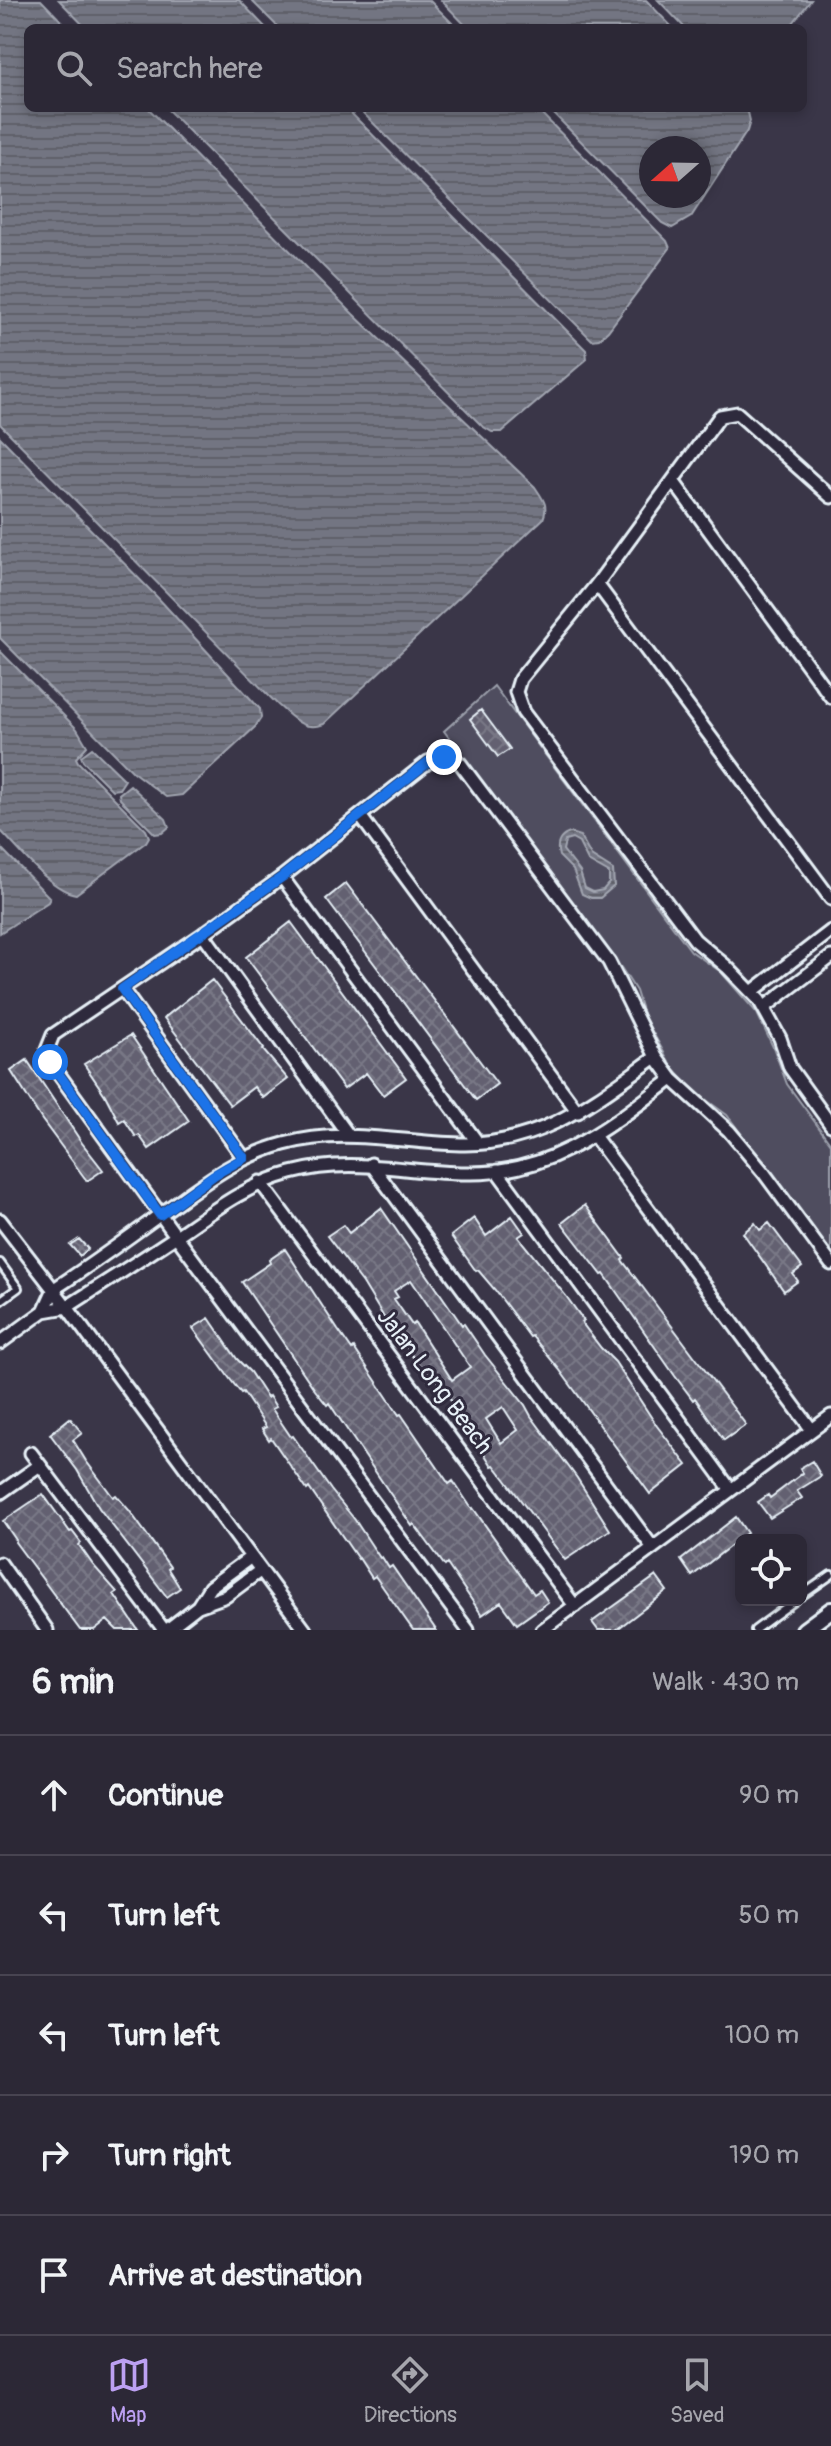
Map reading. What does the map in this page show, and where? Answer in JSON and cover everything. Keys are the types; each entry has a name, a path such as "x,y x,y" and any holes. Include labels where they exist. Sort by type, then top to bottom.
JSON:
{"street":[{"path":"831,497 737,413 725,413 716,419 597,584 520,679 516,692 518,703 695,940 753,991 765,1007 790,1068 831,1125"},
{"path":"673,481 831,697"},
{"path":"597,584 831,899"},
{"path":"468,1630 160,1215 47,1055 47,1046 54,1034 282,877 428,762 444,757 460,763 609,962 656,1057 672,1079 737,1142 831,1264"},
{"path":"361,817 578,1112"},
{"path":"282,877 478,1143"},
{"path":"753,991 831,931"},
{"path":"203,934 349,1136"},
{"path":"765,1007 831,957"},
{"path":"122,989 244,1158"},
{"path":"44,1311 54,1289 214,1175 244,1158 285,1143 321,1136 376,1135 446,1143 478,1143 516,1137 554,1125 578,1112 656,1057"},
{"path":"0,1343 44,1311 67,1307 230,1198 260,1182 328,1165 371,1164 467,1174 527,1165 595,1137 672,1079"},
{"path":"595,1137 812,1430"},
{"path":"371,1164 653,1548"},
{"path":"497,1171 731,1490"},
{"name":"Jalan Long Beach","path":"260,1182 575,1606"},
{"path":"0,1220 305,1630"},
{"path":"542,1630 831,1416"},
{"path":"31,1453 165,1630 198,1606 226,1596 261,1570"},
{"path":"0,1493 40,1465"},
{"path":"198,1606 210,1587 251,1557"},
{"path":"0,1563 47,1630"},
{"path":"804,1630 831,1610"}],"lane":[{"path":"0,1263 18,1288 0,1301"},
{"path":"807,1592 831,1575"},
{"path":"755,1630 788,1606"}],"shaded area":[{"path":"494,686 691,951 721,972 757,1013 787,1084 831,1144 831,1254 727,1115 694,1091 672,1067 644,1017 636,991 622,969 444,731"}],"water":[{"path":"0,0 41,0 64,24 24,24 24,112 152,112 353,314 535,487 545,510 543,519 324,724 310,726 294,719 278,705 0,424"},
{"path":"59,0 239,0 262,24 82,24"},
{"path":"251,0 429,0 453,24 275,24"},
{"path":"441,0 646,0 669,24 464,24"},
{"path":"658,0 811,0 792,24 681,24"},
{"path":"170,112 350,112 586,350 587,359 502,432 492,432 482,426"},
{"path":"362,112 540,112 667,241 670,248 608,331 599,339 592,340"},
{"path":"552,112 748,112 750,121 747,131 711,186 711,136 639,136 639,200"},
{"path":"647,208 697,208 691,217 672,228"},
{"path":"0,437 159,599 260,709 261,718 255,727 182,795 166,797 133,772 0,638"},
{"path":"0,651 77,729 87,746 76,758 78,762 146,830 149,837 76,894 46,877 0,830"},
{"path":"92,748 125,780 119,789 112,790 83,761 81,756"},
{"path":"130,785 166,819 169,827 162,833 155,834 120,799 119,794"},
{"path":"570,833 580,836 591,856 613,870 614,886 600,898 582,894 573,870 559,856 559,842","holes":["572,839 579,843 588,861 609,873 609,883 603,890 593,892 585,888 580,872 563,850 565,841"]},
{"path":"0,847 50,898 0,933"}],"building":[{"path":"481,710 510,749 498,757 470,719"},
{"path":"346,883 497,1084 476,1100 326,899"},
{"path":"291,922 406,1078 383,1095 366,1073 344,1089 246,957"},
{"path":"212,980 288,1079 263,1098 254,1087 230,1105 164,1018"},
{"path":"131,1035 189,1121 149,1149 124,1119 119,1122 84,1064"},
{"path":"27,1060 103,1170 87,1181 11,1071"},
{"path":"585,1205 624,1258 622,1260 746,1425 724,1440 604,1274 562,1223"},
{"path":"381,1208 462,1325 577,1478 610,1530 565,1560 492,1466 449,1397 435,1379 430,1382 391,1329 363,1283 327,1236 343,1225 349,1233","holes":["411,1280 470,1367 452,1380 415,1323 412,1325 394,1299 398,1297 394,1291","503,1407 518,1430 501,1443 486,1419"]},
{"path":"512,1216 524,1233 518,1237 566,1296 601,1348 615,1362 687,1465 650,1494 559,1369 476,1271 451,1236 474,1218 486,1236"},
{"path":"755,1223 760,1230 769,1223 802,1267 793,1274 798,1281 784,1291 743,1233"},
{"path":"79,1239 88,1249 80,1256 70,1245"},
{"path":"285,1249 338,1330 352,1350 354,1348 449,1484 453,1481 534,1594 540,1590 548,1602 517,1624 501,1602 482,1615 447,1564 445,1566 414,1524 412,1526 242,1282"},
{"path":"209,1318 267,1398 269,1396 276,1407 272,1409 291,1437 380,1558 389,1568 392,1566 436,1630 413,1630 375,1576 372,1578 358,1559 309,1488 307,1490 271,1438 269,1440 262,1429 266,1427 243,1392 193,1328"},
{"path":"70,1418 82,1433 73,1440 86,1461 113,1497 116,1495 129,1510 170,1567 168,1569 180,1588 167,1597 99,1508 77,1470 50,1434"},
{"path":"812,1461 821,1476 797,1491 802,1498 770,1518 758,1502 768,1495 770,1498 803,1473 800,1468"},
{"path":"43,1494 81,1543 79,1545 93,1565 117,1592 114,1594 138,1630 117,1630 107,1620 94,1630 80,1630 15,1542 3,1521"},
{"path":"736,1517 747,1533 735,1534 735,1542 692,1576 681,1560"},
{"path":"656,1576 667,1591 616,1630 598,1630 592,1622"}],"route":[{"path":"50,1062 160,1215 214,1175 244,1158 122,989 282,877 428,762 444,757"}]}
